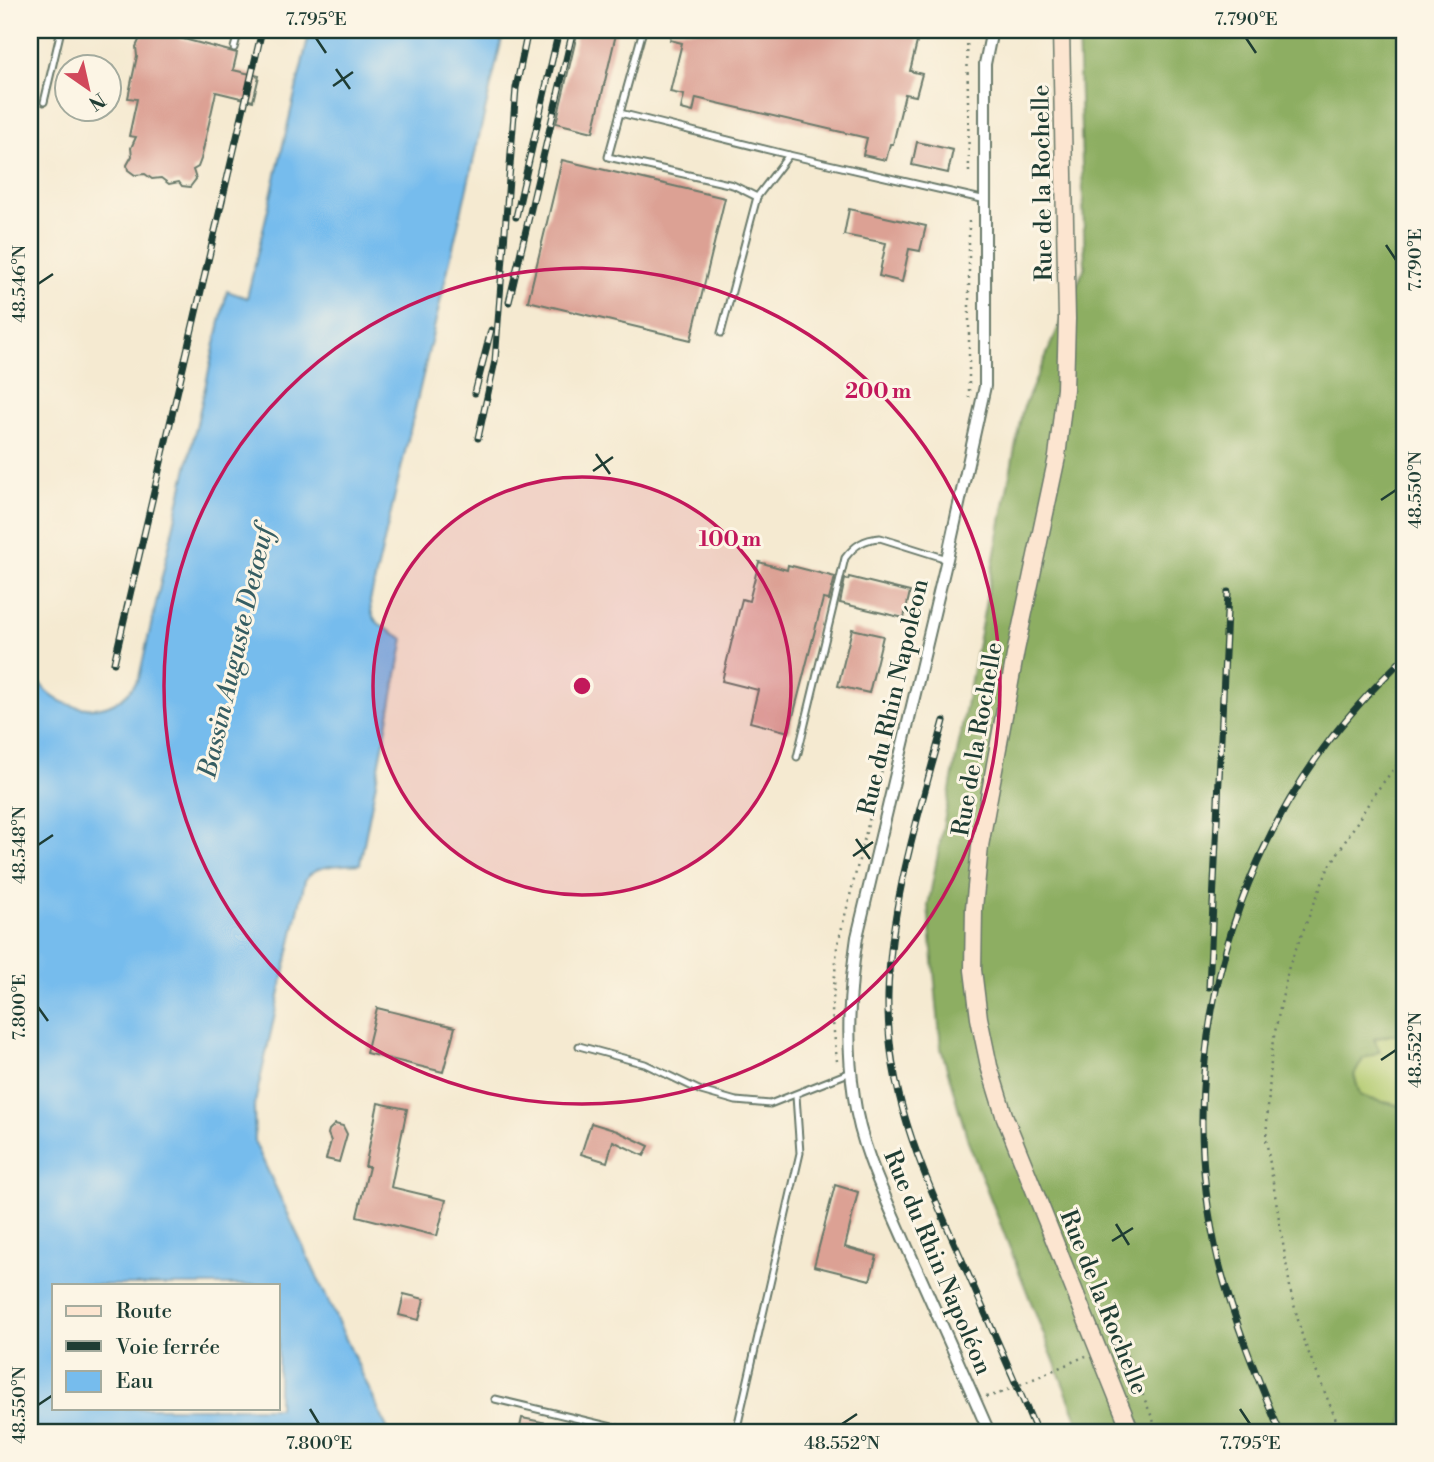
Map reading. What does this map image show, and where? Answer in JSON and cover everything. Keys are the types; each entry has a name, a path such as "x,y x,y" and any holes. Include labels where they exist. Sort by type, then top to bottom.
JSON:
{"main road":[{"name":"Rue de la Rochelle","path":"1061,30 1067,319 1065,389 1057,457 1016,650 980,846 974,908 973,970 989,1066 1004,1115 1131,1432"}],"street":[{"name":"Rue du Rhin Napoléon","path":"989,1432 878,1181 854,1099 848,1044 849,991 857,937 947,559 985,386 985,64 992,30"}],"lane":[{"path":"44,102 61,30"},
{"path":"234,48 239,30"},
{"path":"643,30 608,157 733,185 757,198"},
{"path":"620,113 986,200"},
{"path":"721,333 757,198 789,155"},
{"path":"797,757 845,558 859,544 880,538 947,559"},
{"path":"579,1046 645,1064 701,1091 736,1101 770,1104 796,1096 851,1072"},
{"path":"736,1432 800,1153 796,1096"},
{"path":"495,1399 633,1432"}],"path":[{"path":"967,30 969,172"},
{"path":"969,400 970,216"},
{"path":"1340,1432 1303,1339 1291,1293 1266,1139 1272,1046 1289,966 1328,869 1375,793 1404,756"},
{"path":"1110,1346 1119,1344 1124,1349 1158,1432"},
{"path":"982,1398 1001,1393 1086,1356"}],"green space":[{"path":"1078,30 1404,30 1404,1040 1394,1034 1374,1039 1380,1051 1363,1059 1354,1075 1360,1095 1404,1108 1404,1432 1082,1432 969,1144 941,1048 928,906 1022,411 1085,267"},
{"path":"1394,1034 1404,1040 1404,1108 1360,1095 1354,1075 1374,1039"}],"water":[{"name":"Bassin Auguste Detœuf","path":"310,30 504,30 370,601 376,620 404,639 360,864 322,868 305,880 254,1107 255,1143 389,1432 30,1432 30,662 37,678 55,698 85,708 106,706 119,700 139,678 227,291 247,298"}],"building":[{"path":"149,30 170,30 180,38 237,53 233,70 259,76 253,101 216,92 201,159 198,167 193,170 196,179 190,187 182,186 179,182 169,184 161,178 152,179 145,174 135,175 128,170 131,148 136,137 129,136 137,99 128,98 137,56 136,47 140,38"},
{"path":"578,30 617,30 593,132 556,123"},
{"path":"672,30 920,30 910,71 922,74 916,96 905,94 893,144 890,144 886,160 863,155 867,138 696,98 693,112 681,109 684,95 670,92 682,43 670,40"},
{"path":"917,142 953,150 948,173 912,165"},
{"path":"562,160 725,198 691,340 528,301"},
{"path":"849,209 926,226 920,251 909,249 902,282 879,276 886,243 844,235"},
{"path":"759,562 787,570 788,565 835,577 829,600 823,599 789,732 750,722 758,690 722,681 742,599 749,601"},
{"path":"849,577 910,592 904,618 840,603 845,579 848,580"},
{"path":"852,629 883,636 869,693 838,686"},
{"path":"377,1008 455,1027 443,1072 366,1053"},
{"path":"378,1103 407,1109 391,1187 446,1200 437,1236 357,1216 369,1167 365,1167"},
{"path":"591,1123 617,1131 649,1146 644,1156 613,1141 607,1162 581,1154"},
{"path":"335,1124 343,1126 347,1134 339,1162 326,1159 331,1141 329,1130"},
{"path":"835,1185 858,1192 845,1247 877,1256 870,1280 814,1266"},
{"path":"404,1294 424,1299 419,1320 399,1315"},
{"path":"522,1418 567,1427 567,1432 519,1432"}],"railway":[{"path":"114,663 262,30"},
{"path":"478,438 495,361 516,88 528,30"},
{"path":"516,217 559,30"},
{"path":"509,302 573,30"},
{"path":"475,393 491,330"},
{"path":"1209,987 1228,592"},
{"path":"1280,1432 1232,1306 1219,1263 1207,1196 1202,1129 1205,1061 1215,994 1232,929 1256,866 1286,806 1342,725 1404,658"},
{"path":"944,721 916,822 894,925 888,995 893,1065 900,1099 920,1162 1037,1432"}]}
